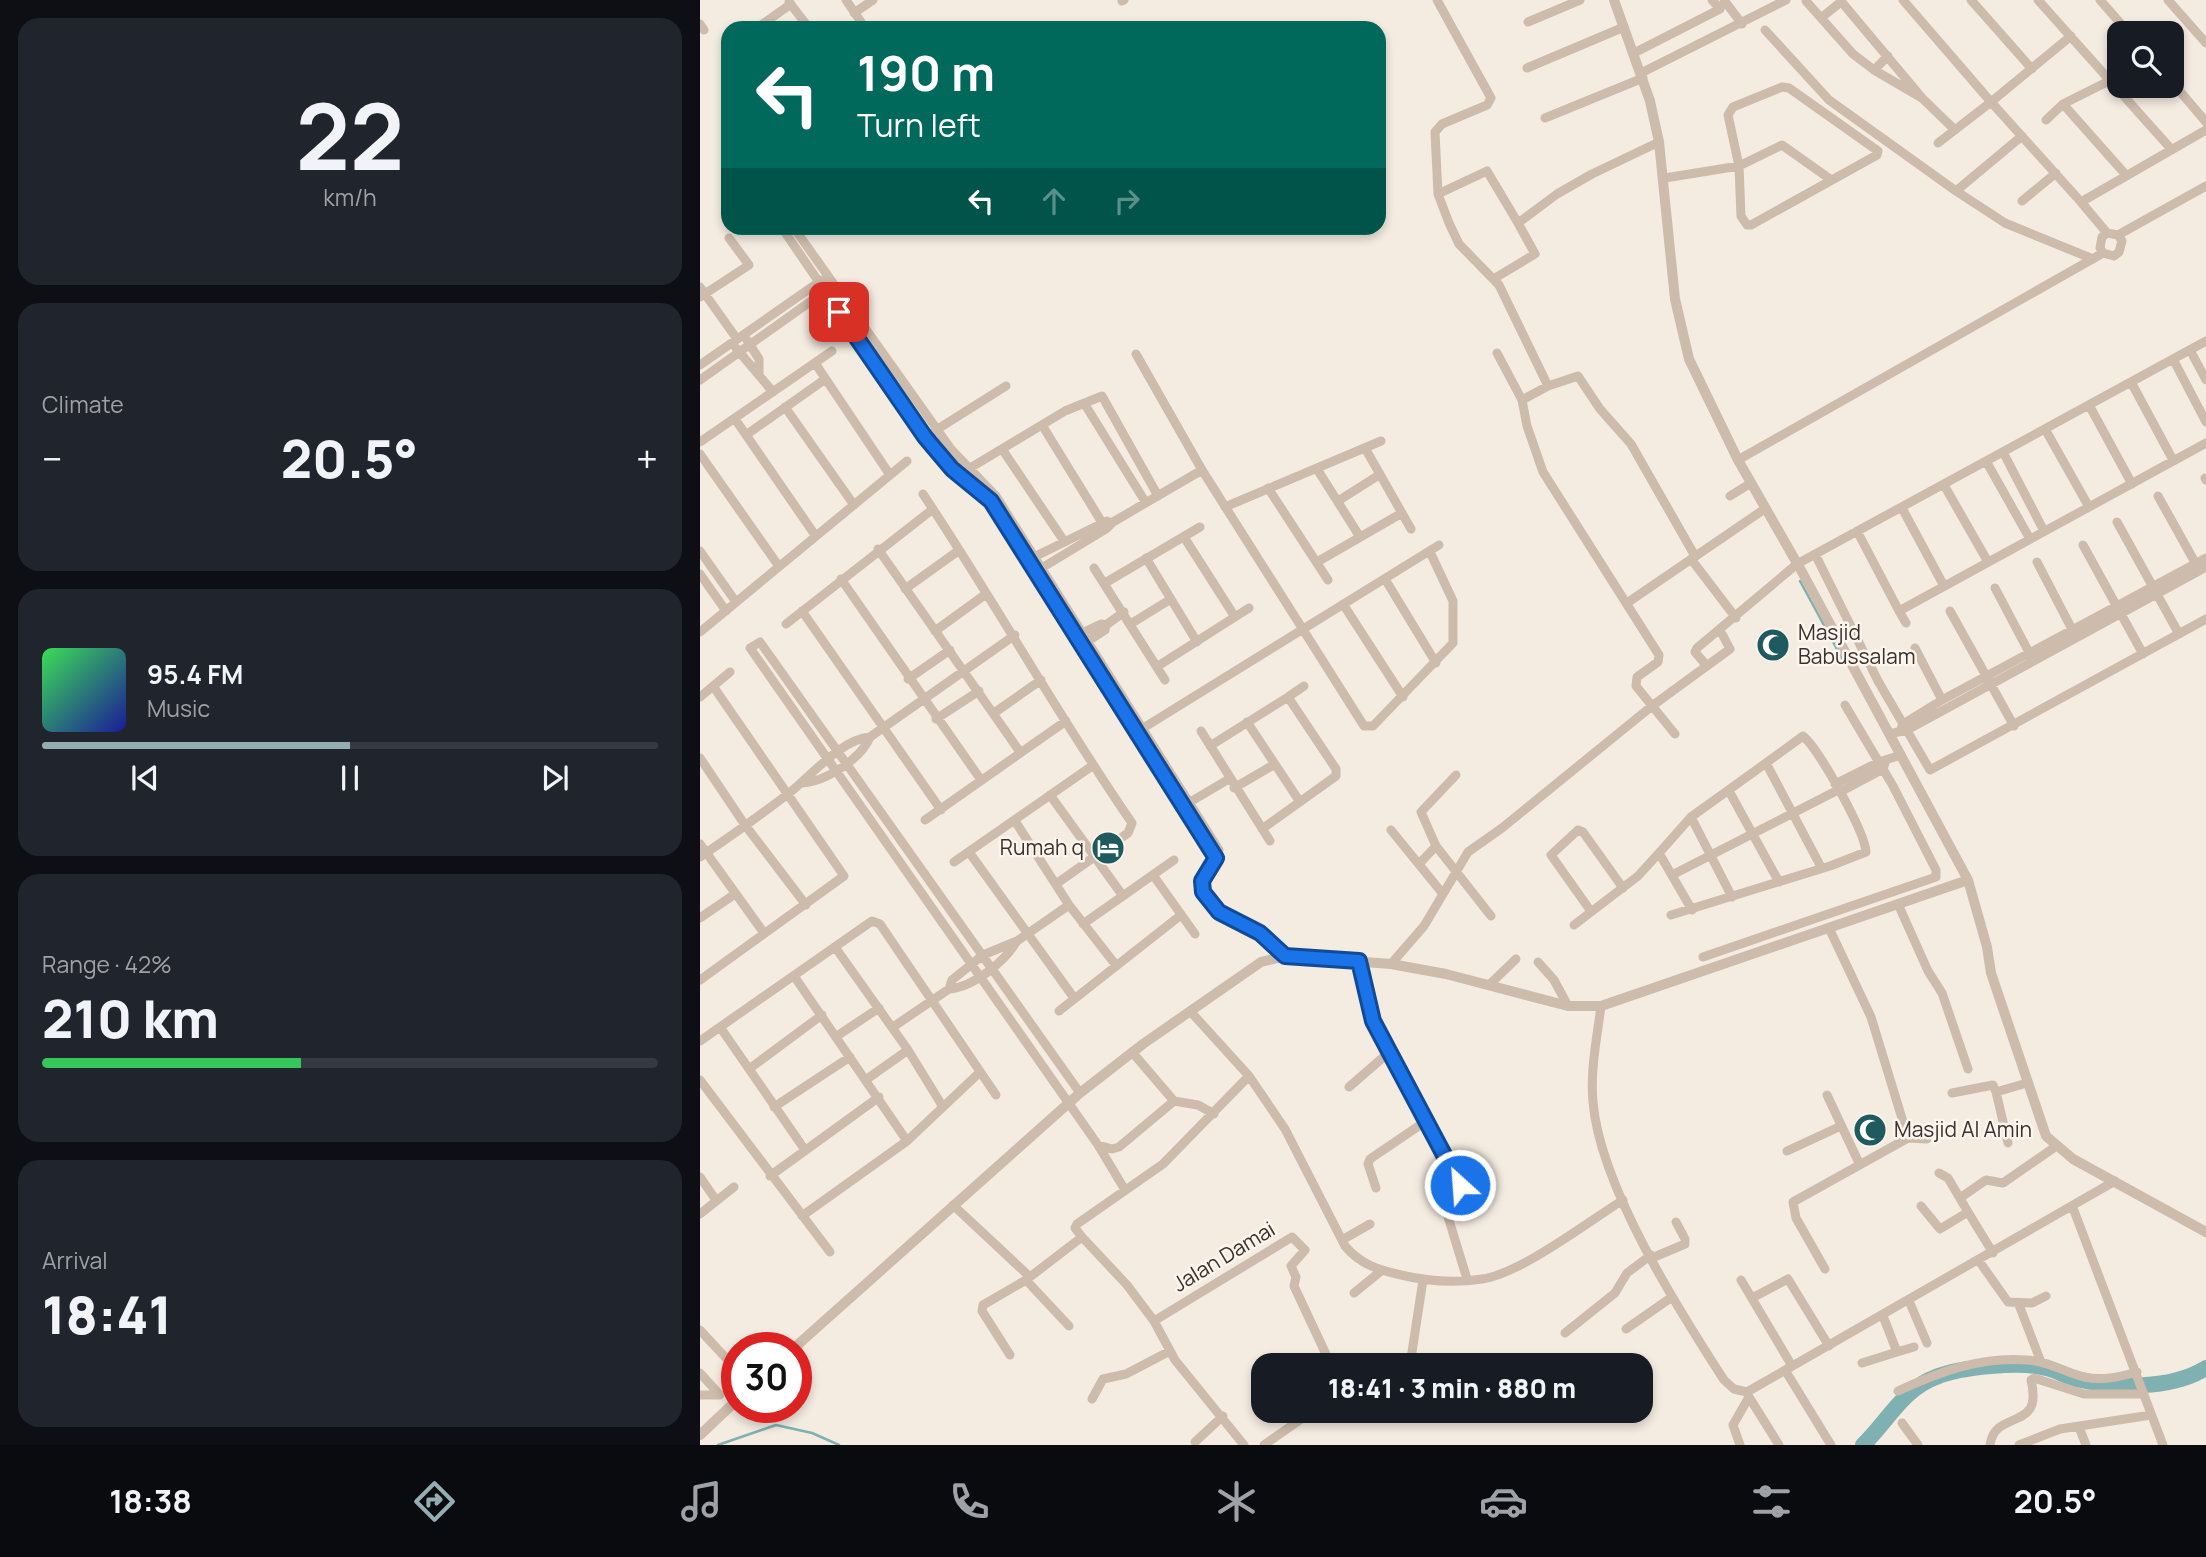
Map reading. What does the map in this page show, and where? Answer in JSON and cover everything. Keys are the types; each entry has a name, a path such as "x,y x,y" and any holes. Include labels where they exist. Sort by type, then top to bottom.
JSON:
{"street":[{"path":"846,0 859,21"},
{"path":"854,13 873,0"},
{"path":"1437,0 1491,98 1486,105 1442,124 1435,132 1440,193 1459,244 1495,278 1548,386"},
{"path":"1528,22 1580,0"},
{"path":"1614,0 1642,76 1670,177 1675,299 1683,340 1701,387 1738,460 1747,485 1766,508 1797,565 1847,637 1899,730"},
{"path":"1633,53 1720,9 1712,0"},
{"path":"1724,0 1742,24"},
{"path":"1545,118 1642,76 1786,0"},
{"path":"1903,0 2107,233 2118,235 2206,186"},
{"path":"1971,0 2032,69"},
{"path":"2038,0 2107,79"},
{"path":"2100,0 2118,21"},
{"path":"2168,0 2206,43"},
{"path":"1806,1 1853,54 1874,70 1922,98"},
{"path":"1821,18 1841,1 1922,98 1955,130"},
{"path":"765,21 788,2 803,21"},
{"path":"1527,68 1624,27"},
{"path":"1765,30 1829,100 1956,191 2005,223 2093,259"},
{"path":"1938,143 2071,36"},
{"path":"1874,70 1888,56"},
{"path":"2046,120 2063,104 2107,82"},
{"path":"1786,87 1878,150 1875,157 1830,179 1751,225 1746,225 1741,216 1739,166 1729,111 1786,87"},
{"path":"2184,96 2206,122"},
{"path":"2125,98 2172,150"},
{"path":"2063,104 2126,175"},
{"path":"2081,202 2206,130"},
{"path":"1956,191 2022,136"},
{"path":"1518,223 1557,194 1592,174 1660,142"},
{"path":"1670,177 1739,166 1782,145 1830,179"},
{"path":"1440,193 1487,171 1535,251 1495,278"},
{"path":"2022,201 2056,173"},
{"path":"2103,253 2099,242 2107,233"},
{"path":"787,235 925,437 960,475 991,501 1083,638 1216,858 1202,881 1208,902 1219,912 1260,933 1285,956"},
{"path":"799,235 937,429 968,468 996,495 1032,559"},
{"path":"1738,460 2103,253 2114,256 2119,252 2122,241 2118,235"},
{"path":"729,238 749,265 701,292 738,339 750,344 759,359 759,373"},
{"path":"700,365 828,275"},
{"path":"700,380 835,284"},
{"path":"738,339 739,353 773,392"},
{"path":"1707,666 1695,650 1797,565 2206,341"},
{"path":"2190,350 2206,380"},
{"path":"700,442 832,351"},
{"path":"1497,353 1522,400 1527,426 1544,472 1659,655 1658,662 1635,681 1675,734"},
{"path":"1136,354 1202,470 1300,630 1364,726 1373,726 1453,643 1453,601 1430,551"},
{"path":"2173,359 2206,422"},
{"path":"815,363 890,475"},
{"path":"1522,400 1548,386 1578,376 1600,409 1631,444 1693,557 1736,618"},
{"path":"746,435 824,380"},
{"path":"2131,382 2173,460"},
{"path":"925,437 1006,386"},
{"path":"960,475 1042,425 1099,397 1106,400 1158,496"},
{"path":"1084,403 1146,503"},
{"path":"2089,405 2132,484"},
{"path":"785,407 854,505"},
{"path":"735,419 815,535"},
{"path":"1042,425 1107,524"},
{"path":"2045,429 2089,507"},
{"path":"1225,507 1381,441"},
{"path":"1899,611 2206,443"},
{"path":"1365,448 1411,529"},
{"path":"1002,449 1064,541"},
{"path":"2003,452 2045,531"},
{"path":"700,454 778,565"},
{"path":"700,632 907,461"},
{"path":"1986,461 2029,539"},
{"path":"1317,469 1360,537"},
{"path":"1039,570 1107,524 1202,470"},
{"path":"1338,501 1379,475"},
{"path":"1730,496 1747,485"},
{"path":"1944,485 1988,562"},
{"path":"1268,488 1328,580"},
{"path":"923,494 1015,635 1092,766 1132,824 1128,833 1056,884"},
{"path":"2158,496 2200,567"},
{"path":"1627,603 1766,508"},
{"path":"1902,508 1944,586"},
{"path":"786,624 878,549 933,509"},
{"path":"1317,562 1402,513"},
{"path":"2118,522 2179,634"},
{"path":"1032,559 1064,541 1107,524"},
{"path":"1105,583 1199,527"},
{"path":"1857,531 1906,623"},
{"path":"1184,537 1235,617"},
{"path":"1139,730 1439,545"},
{"path":"2083,545 2143,654"},
{"path":"878,549 1020,752"},
{"path":"700,551 731,606"},
{"path":"905,589 958,551"},
{"path":"1815,554 1847,637 1872,685 1899,730 1930,770 2206,619"},
{"path":"1146,558 1197,642"},
{"path":"1899,730 2200,567 2206,558"},
{"path":"2037,562 2074,633"},
{"path":"1094,568 1132,623 1165,680"},
{"path":"700,575 731,606"},
{"path":"841,579 908,679 981,780"},
{"path":"1385,579 1436,663"},
{"path":"1995,588 2032,657"},
{"path":"935,631 986,594"},
{"path":"1132,623 1171,599"},
{"path":"1343,604 1403,697"},
{"path":"1158,666 1250,608"},
{"path":"802,611 941,810"},
{"path":"1950,611 2014,726"},
{"path":"1083,638 1124,612"},
{"path":"1391,964 1424,926 1454,870 1468,852 1731,647 1720,630"},
{"path":"802,783 815,782 841,766 884,726 1015,635"},
{"path":"1080,1093 992,967 841,766 833,756 750,648 756,643 760,642 833,756 979,976 1098,1145 1125,1191"},
{"path":"1915,648 1942,700"},
{"path":"908,679 950,650"},
{"path":"700,697 730,672"},
{"path":"994,713 1041,680"},
{"path":"1703,957 1936,877 1936,870 1889,760 1899,730 1942,700 1988,680"},
{"path":"700,980 844,876 713,686"},
{"path":"1210,746 1304,686"},
{"path":"936,719 979,691"},
{"path":"1262,829 1337,772 1288,697"},
{"path":"1845,705 1889,760 1962,882 1987,947 1993,978 2046,1136 2055,1147 2206,1232"},
{"path":"925,820 1066,721"},
{"path":"1247,722 1300,802"},
{"path":"1201,732 1270,841"},
{"path":"1574,925 1623,887 1659,853 1691,817 1803,736 1838,789 1866,842 1866,852 1671,915"},
{"path":"703,855 802,783 809,773 833,756 859,738 870,737"},
{"path":"700,758 745,825 806,905"},
{"path":"1674,874 1793,815 1889,760"},
{"path":"1186,805 1275,764"},
{"path":"1766,764 1821,867"},
{"path":"954,862 1092,766"},
{"path":"1457,775 1421,812 1436,846 1491,916"},
{"path":"1728,791 1779,882"},
{"path":"1050,796 1123,896"},
{"path":"1691,817 1731,897"},
{"path":"1015,821 1069,905 1115,964"},
{"path":"1391,830 1443,894"},
{"path":"1590,910 1550,855 1578,830 1583,832 1623,887"},
{"path":"700,844 703,855 764,933"},
{"path":"1419,864 1436,846"},
{"path":"969,852 1074,998"},
{"path":"1659,853 1674,874 1692,910"},
{"path":"1083,924 1174,860"},
{"path":"1153,875 1195,934"},
{"path":"812,1332 1080,1093 1132,1052 1248,970 1285,956 1391,964 1489,985 1568,1006 1601,1006 1962,882"},
{"path":"700,918 735,894"},
{"path":"1898,904 1928,971 1942,993 1968,1069"},
{"path":"949,989 952,980 983,955 1017,941 1069,905"},
{"path":"1059,1011 1115,964 1181,915"},
{"path":"700,1041 872,921 880,924 979,1073 996,1094"},
{"path":"1829,928 1871,1017 1909,1138"},
{"path":"893,1027 949,989 958,988 992,967 1017,941"},
{"path":"835,947 893,1027 943,1107"},
{"path":"1489,985 1516,958"},
{"path":"1359,961 1366,1000 1388,1054 1460,1182 1458,1187 1442,1195 1467,1279"},
{"path":"1538,962 1554,980 1568,1006"},
{"path":"794,976 907,1140"},
{"path":"1601,1006 1592,1102 1607,1162 1672,1297 1724,1380 1734,1389 1748,1394 1779,1445"},
{"path":"837,1037 879,1008"},
{"path":"1190,1011 1249,1076 1285,1129 1342,1240 1354,1257 1381,1271 1423,1280 1482,1279 1519,1265 1623,1200"},
{"path":"748,1069 822,1015"},
{"path":"720,1027 805,1150"},
{"path":"867,1079 908,1050"},
{"path":"1132,1052 1174,1101 1198,1105 1214,1114"},
{"path":"1349,1087 1388,1054"},
{"path":"774,1107 850,1057"},
{"path":"802,1216 907,1140 979,1073"},
{"path":"1244,1445 1170,1351 1154,1321 1127,1285 1075,1228 1163,1164 1249,1076"},
{"path":"700,1080 830,1252"},
{"path":"1996,1092 2027,1083"},
{"path":"1952,1093 1992,1085 2008,1143"},
{"path":"1827,1095 1859,1163"},
{"path":"770,1176 879,1097"},
{"path":"1098,1145 1112,1149 1119,1147 1174,1101"},
{"path":"1376,1188 1368,1164 1370,1159 1426,1121"},
{"path":"1787,1151 1841,1126"},
{"path":"1825,1269 1796,1218 1793,1202 1859,1163 1909,1138 1927,1139"},
{"path":"1961,1198 1986,1180 2003,1183 2055,1147"},
{"path":"1939,1173 1948,1178 1993,1253"},
{"path":"700,1177 716,1200"},
{"path":"1741,1445 1732,1424 1748,1394 1789,1368 2073,1208 2115,1181"},
{"path":"700,1214 734,1187"},
{"path":"953,1205 1028,1278 1069,1326"},
{"path":"1921,1206 1940,1229 1968,1212"},
{"path":"2073,1208 2162,1445"},
{"path":"1565,1333 1615,1293 1627,1273 1651,1257 1685,1244 1676,1222"},
{"path":"1342,1240 1370,1224"},
{"path":"1010,1355 982,1308 1028,1278 1082,1237"},
{"name":"Jalan Damai","path":"1154,1321 1292,1237 1306,1250 1291,1266 1296,1278 1294,1286 1325,1353"},
{"path":"1979,1261 2003,1297 2019,1304 2046,1296"},
{"path":"1354,1293 1381,1271"},
{"path":"1752,1298 1788,1279 1829,1346"},
{"path":"1412,1353 1423,1280"},
{"path":"1741,1280 1831,1445"},
{"path":"1626,1329 1672,1297"},
{"path":"1909,1301 1927,1343"},
{"path":"2019,1304 2041,1362"},
{"path":"1883,1316 1897,1352"},
{"path":"700,1330 721,1353"},
{"path":"1861,1363 1914,1347"},
{"path":"1092,1399 1103,1379 1126,1374 1170,1351"},
{"path":"1898,1391 1958,1367 1999,1360 2041,1362 2083,1377 2104,1379 2137,1374"},
{"path":"700,1373 720,1395"},
{"path":"1990,1445 1991,1435 1997,1429 2030,1412 2035,1399 2031,1380 2034,1378 2084,1394 2144,1393"},
{"path":"700,1395 720,1395"},
{"path":"700,1435 721,1415"},
{"path":"2019,1445 2060,1429 2151,1415"},
{"path":"1195,1442 1223,1416"},
{"path":"1264,1445 1295,1423"},
{"path":"1902,1423 1916,1444"},
{"path":"2079,1427 2086,1445"}],"waterway":[{"path":"1800,581 1844,662"},
{"path":"1863,1445 1914,1389 1936,1377 1960,1370 2007,1365 2035,1366 2092,1382 2142,1385 2176,1380 2206,1368"},
{"path":"718,1445 776,1425 812,1433 839,1445"}],"place":[{"name":"Masjid Babussalam","path":"1773,645"},
{"name":"Rumah q","path":"1108,848"},
{"name":"Masjid Al Amin","path":"1870,1130"}],"route":[{"path":"839,312 925,437 952,469 991,501 1216,858 1202,881 1208,902 1219,912 1260,933 1285,956 1359,961 1373,1021 1402,1082 1460,1185"}]}
